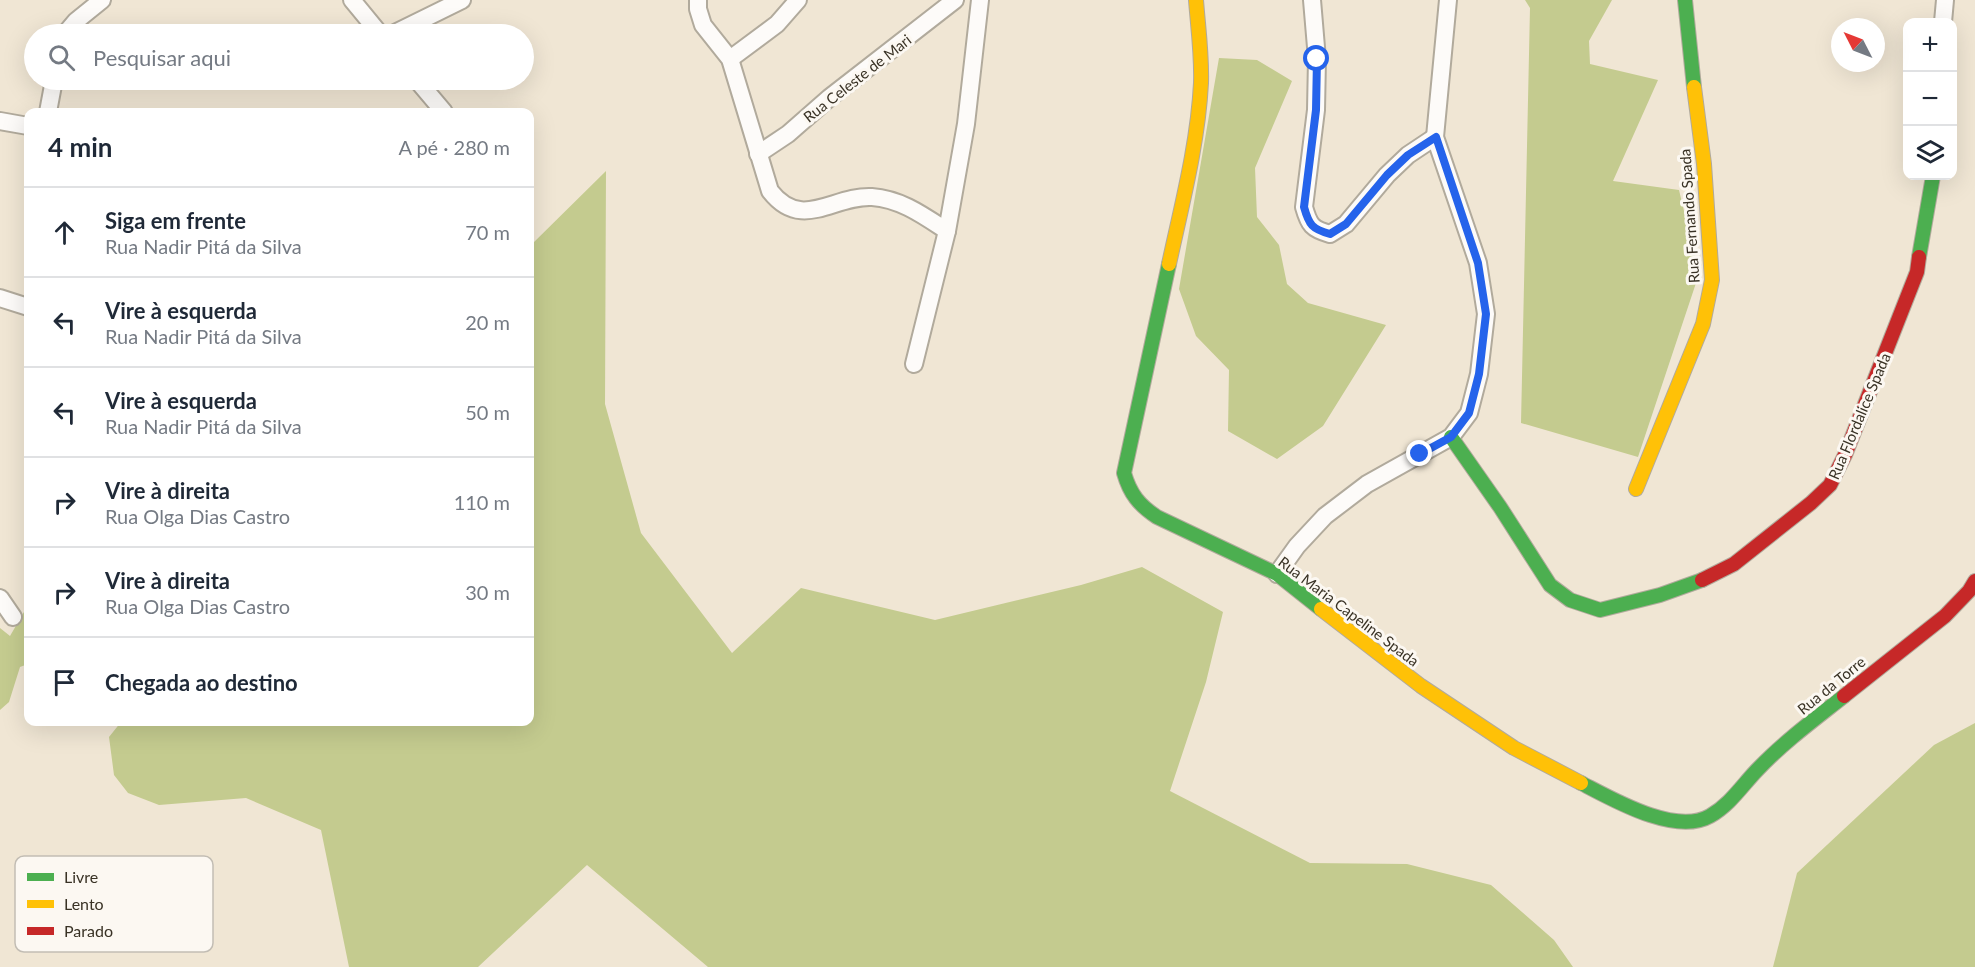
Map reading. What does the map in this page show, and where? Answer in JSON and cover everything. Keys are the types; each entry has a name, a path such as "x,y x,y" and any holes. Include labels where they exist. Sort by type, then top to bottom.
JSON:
{"street":[{"path":"73,24 102,0"},
{"path":"352,0 372,24"},
{"path":"413,24 462,0"},
{"path":"698,0 703,25 730,59 770,190 780,204 798,211 815,210 852,199 870,197 893,200 947,231"},
{"path":"730,59 777,24 798,0"},
{"name":"Rua Celeste de Mari","path":"758,154 788,134 829,98 955,0"},
{"path":"914,364 947,231 966,124 980,0"},
{"name":"Rua Maria Capeline Spada","path":"1196,0 1201,82 1192,153 1124,473 1132,498 1157,517 1277,574 1421,686 1514,748 1627,807 1670,820 1694,821 1708,817"},
{"path":"1312,0 1317,59 1316,110 1304,207 1308,222 1317,230 1330,234 1346,224 1387,175 1408,155 1436,137"},
{"path":"1277,574 1325,516 1366,484 1451,437 1469,413 1479,374 1486,314 1478,263 1436,137 1448,0"},
{"name":"Rua Fernando Spada","path":"1636,489 1703,324 1712,280 1704,164 1685,0"},
{"path":"1943,18 1945,0"},
{"path":"49,108 52,90"},
{"path":"425,90 441,108"},
{"path":"0,121 24,125"},
{"name":"Rua Flordalice Spada","path":"1451,437 1500,507 1550,585 1570,600 1600,610 1660,596 1707,578 1734,564 1811,503 1830,485 1845,455 1917,272 1932,180"},
{"path":"0,298 24,306"},
{"name":"Rua da Torre","path":"1708,817 1727,804 1760,767 1790,739 1945,616 1969,591 1975,581"},
{"path":"0,598 14,617"}],"green space":[{"path":"1525,0 1612,0 1589,41 1590,64 1658,80 1613,181 1679,190 1699,274 1638,457 1521,423 1530,8"},
{"path":"1219,58 1257,60 1292,81 1255,168 1257,217 1279,245 1287,284 1308,303 1386,325 1323,426 1277,459 1228,431 1229,370 1196,336 1179,289"},
{"path":"606,171 605,404 641,533 732,653 801,588 935,620 1081,585 1142,567 1223,612 1206,682 1170,791 1310,863 1407,864 1491,885 1554,940 1573,967 708,967 587,865 478,967 349,967 321,830 246,798 159,805 128,793 114,775 109,737 118,726 534,726 534,242"},
{"path":"24,612 24,666 20,667 9,702 0,710 0,628 10,636"},
{"path":"1975,723 1975,967 1773,967 1797,873 1934,745"}],"traffic: fast":[{"path":"1685,0 1694,87"},
{"path":"1919,257 1932,180"},
{"path":"1169,264 1124,473 1129,487 1140,503 1157,517 1277,574 1321,609"},
{"path":"1451,437 1500,507 1550,585 1570,600 1600,610 1660,595 1702,580"},
{"path":"1581,783 1626,806 1662,819 1679,822 1696,821 1710,816 1724,806 1779,749 1844,696"}],"traffic: slow":[{"path":"1169,264 1197,128 1201,62 1196,0"},
{"path":"1636,489 1703,324 1712,280 1704,164 1694,87"},
{"path":"1321,609 1421,686 1514,748 1581,783"}],"traffic: jam":[{"path":"1702,580 1734,564 1811,503 1830,485 1845,455 1917,272 1919,257"},
{"path":"1844,696 1945,616 1969,591 1975,581"}],"route":[{"path":"1317,59 1316,110 1304,207 1308,222 1317,230 1330,234 1346,224 1387,175 1408,155 1436,137 1478,263 1486,314 1479,374 1469,413 1451,437 1420,454"}]}
